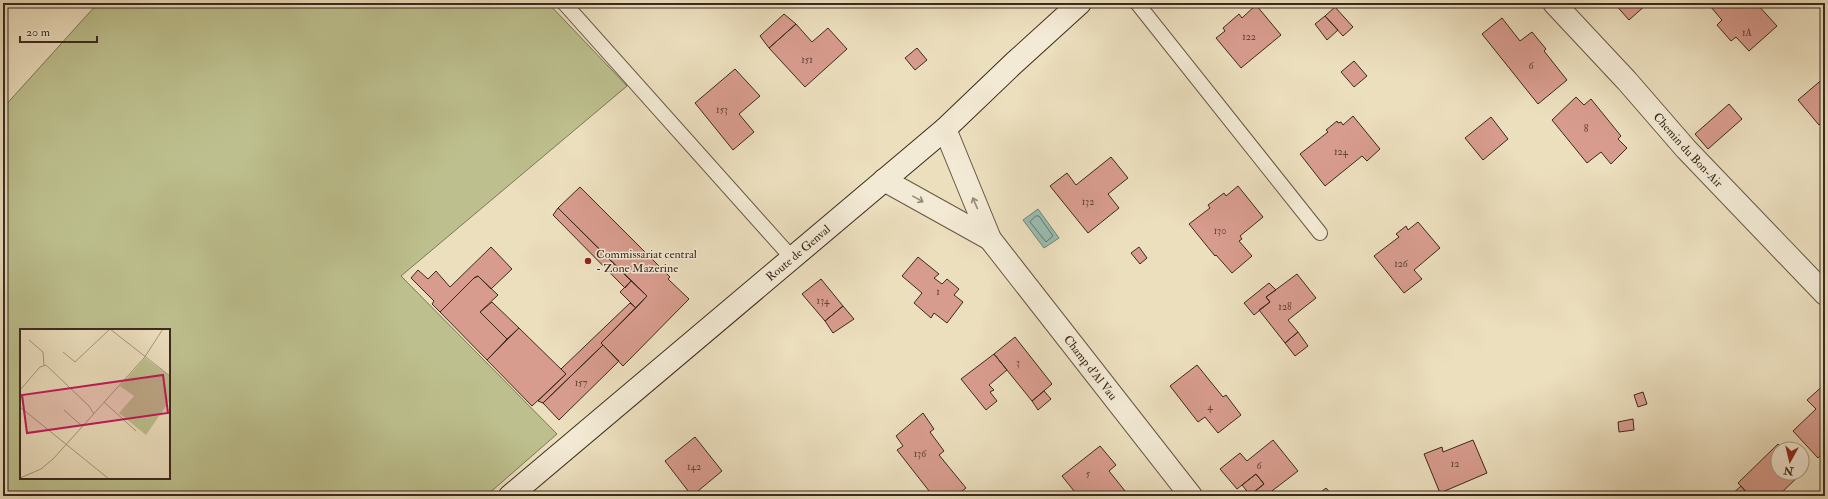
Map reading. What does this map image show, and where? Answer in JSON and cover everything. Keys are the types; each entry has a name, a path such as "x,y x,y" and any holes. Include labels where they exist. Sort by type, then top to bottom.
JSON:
{"street":[{"name":"Route de Genval","path":"510,496 945,129 1014,62 1080,3"},
{"name":"Chemin du Bon-Air","path":"1554,3 1627,81 1686,149 1825,294"},
{"name":"Champ d'Al Vau","path":"945,129 990,239 1191,496"},
{"name":"Champ d'Al Vau","path":"884,180 990,239"}],"lane":[{"path":"564,3 792,258"},
{"path":"1137,3 1320,233"}],"green space":[{"path":"98,3 548,3 627,86 401,276 557,434 486,496 3,496 3,108"}],"water":[{"path":"1038,209 1059,238 1044,248 1023,220"}],"building":[{"path":"1614,3 1646,3 1647,4 1629,20"},
{"path":"1710,3 1756,3 1777,26 1749,51 1736,37 1731,41 1717,25 1722,20 1710,6"},
{"path":"1256,5 1281,35 1241,68 1216,38 1225,31 1223,28 1239,14 1242,18"},
{"path":"1335,7 1353,27 1343,36 1325,16"},
{"path":"784,14 796,24 769,48 760,36"},
{"path":"1325,16 1338,30 1327,40 1315,24"},
{"path":"1502,18 1520,41 1532,32 1546,49 1544,51 1567,80 1538,104 1482,34"},
{"path":"796,24 812,42 828,28 847,49 805,87 769,48"},
{"path":"917,48 927,60 915,70 905,58"},
{"path":"1354,61 1367,76 1354,87 1341,72"},
{"path":"735,69 760,96 739,114 754,132 733,150 695,103"},
{"path":"1825,77 1825,120 1819,125 1798,100"},
{"path":"1576,97 1584,105 1591,99 1621,136 1618,139 1627,148 1611,164 1601,152 1587,163 1552,120"},
{"path":"1729,104 1742,119 1708,149 1695,134"},
{"path":"1353,116 1380,149 1367,161 1362,156 1325,186 1300,154 1328,132 1326,130 1337,121 1338,123 1341,122 1343,125"},
{"path":"1491,117 1508,139 1483,160 1465,138"},
{"path":"1111,157 1128,178 1108,194 1119,208 1088,233 1050,186 1067,173 1076,185"},
{"path":"1238,186 1263,217 1240,236 1242,239 1239,241 1252,256 1232,273 1216,255 1215,256 1189,224 1210,208 1208,205 1224,193 1226,196"},
{"path":"580,187 670,277 668,279 689,299 623,366 601,343 647,296 558,208"},
{"path":"558,208 631,281 625,288 553,215"},
{"path":"1418,222 1440,248 1414,270 1422,279 1404,293 1374,256 1399,237 1396,234 1406,226 1408,230"},
{"path":"491,247 512,269 491,289 478,276 474,278 440,312 432,304 434,301 411,278 418,270 428,279 436,271 450,287"},
{"path":"1139,247 1147,258 1140,264 1131,253"},
{"path":"918,257 939,274 934,278 942,284 947,279 959,289 954,295 963,302 947,323 934,313 931,318 914,303 922,293 902,276"},
{"path":"1297,274 1316,298 1288,320 1298,332 1285,343 1259,310 1270,302 1266,297"},
{"path":"478,276 498,295 480,312 507,339 487,360 440,312 474,278"},
{"path":"821,279 843,306 825,321 802,294"},
{"path":"631,281 647,296 636,308 620,292"},
{"path":"1269,283 1276,290 1266,297 1270,302 1254,315 1244,303"},
{"path":"492,302 519,328 507,339 480,312"},
{"path":"630,303 636,308 601,343 603,345 543,403 538,401 566,374 561,369"},
{"path":"843,306 854,319 833,333 825,321"},
{"path":"519,328 566,374 532,406 487,360"},
{"path":"1298,332 1308,346 1295,356 1285,343"},
{"path":"1015,337 1052,384 1032,401 994,354"},
{"path":"603,345 619,361 559,420 543,403"},
{"path":"994,354 1007,370 989,385 994,390 990,392 997,401 986,410 961,379"},
{"path":"1197,365 1223,397 1226,395 1241,415 1218,433 1205,417 1198,422 1170,386"},
{"path":"1825,384 1825,451 1818,458 1810,449 1810,441 1802,441 1793,431 1816,409 1807,400"},
{"path":"1044,391 1051,399 1038,410 1032,401"},
{"path":"1643,392 1647,404 1638,407 1634,395"},
{"path":"923,413 934,429 930,432 944,451 939,455 966,488 956,496 933,496 897,450 903,446 896,436"},
{"path":"1633,419 1634,430 1619,432 1618,422"},
{"path":"695,437 722,471 692,496 665,461"},
{"path":"1273,440 1298,471 1268,494 1270,496 1249,496 1264,484 1256,474 1237,489 1220,469 1240,453 1247,461"},
{"path":"1473,440 1487,473 1440,493 1424,454 1442,447 1443,452"},
{"path":"1100,446 1116,465 1109,471 1129,496 1078,496 1062,476"},
{"path":"1770,452 1770,481 1794,481 1778,496 1750,496 1738,483"},
{"path":"1256,474 1264,484 1250,495 1242,485"},
{"path":"1741,486 1750,496 1730,496"},
{"path":"1326,488 1333,496 1316,496"}],"place":[{"name":"Commissariat central - Zone Mazerine","path":"588,261"}]}
